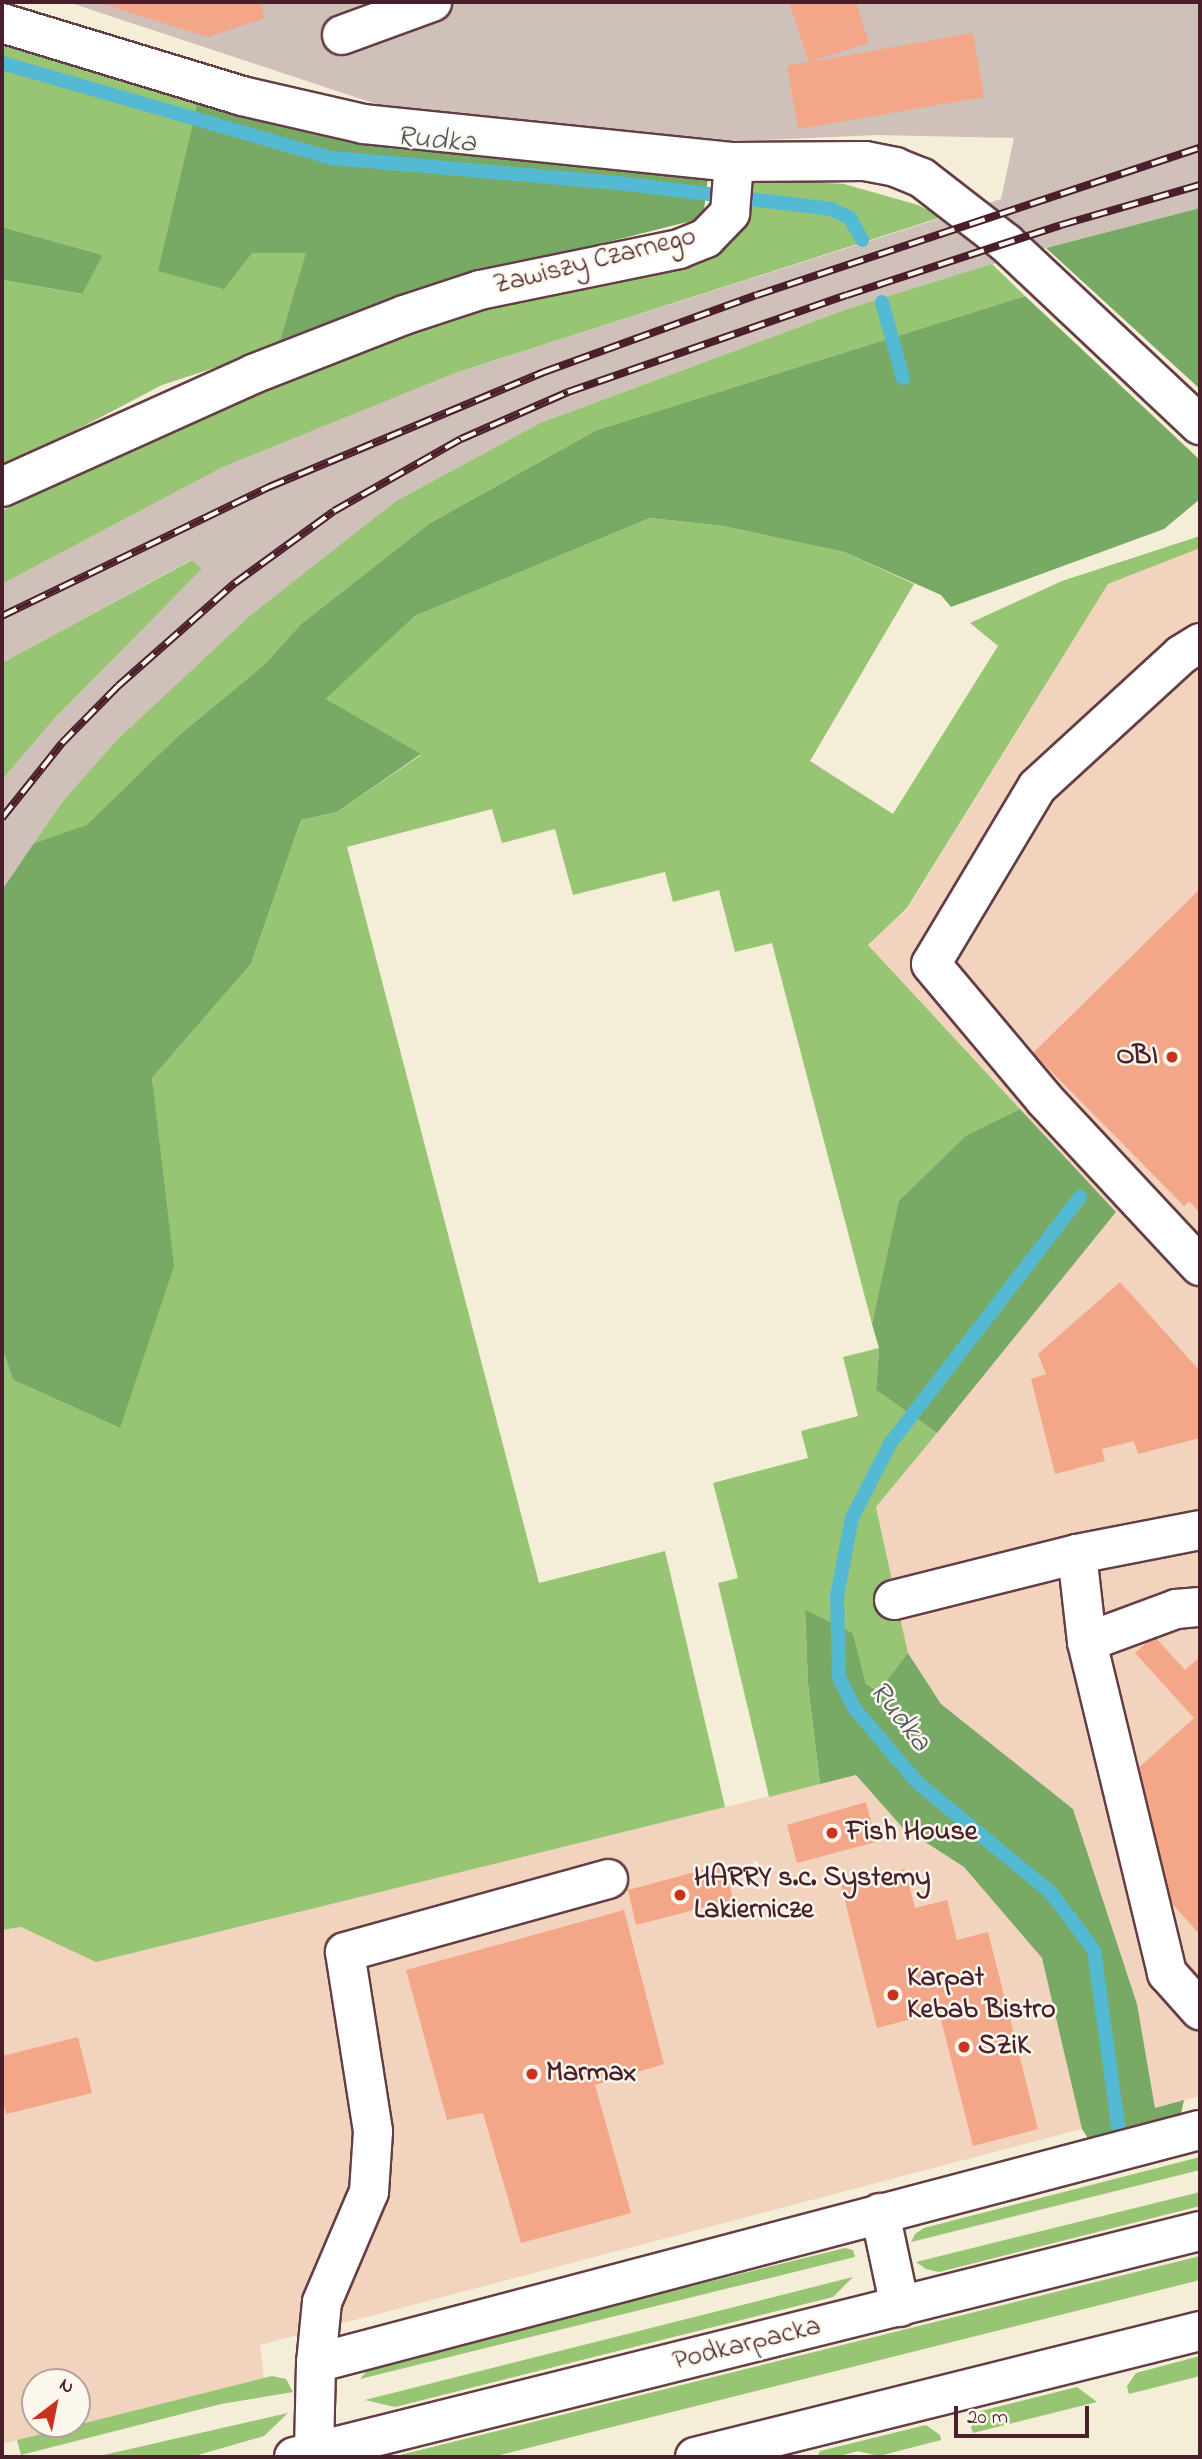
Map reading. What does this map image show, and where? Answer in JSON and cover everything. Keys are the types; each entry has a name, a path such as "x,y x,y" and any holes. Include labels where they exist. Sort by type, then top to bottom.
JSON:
{"street":[{"path":"342,35 432,2"},
{"path":"2,23 242,96 364,124 734,167 865,160 895,167 922,178 1006,243 1200,425"},
{"name":"Zawiszy Czarnego","path":"2,488 253,374 391,320 480,290 679,248 706,238 730,213 734,167"},
{"path":"1200,643 1181,655 1037,787 931,964 1045,1100 1200,1266"},
{"path":"894,1600 1077,1554 1200,1530"},
{"path":"1077,1554 1087,1642 1167,1973 1200,2010"},
{"path":"1087,1642 1176,1609 1200,1607"},
{"path":"304,2455 322,2302 369,2192 373,2131 345,1952 608,1879"},
{"path":"316,2363 1200,2130"},
{"path":"880,2213 900,2307"},
{"name":"Podkarpacka","path":"304,2455 1200,2231"},
{"path":"695,2457 1200,2331"}],"shaded area":[{"path":"68,2 1200,2 1200,208 1046,248 850,308 540,423 396,501 252,616 63,801 2,890 2,780 54,719 202,569 191,560 2,663 2,584 223,467 458,372 1001,199 1014,138 878,135 738,141 385,107"},
{"path":"1200,548 1200,2096 1155,2108 1137,2004 1073,1809 941,1704 908,1653 876,1507 1116,1212 868,945 908,908 1108,584"},
{"path":"856,1775 902,1827 964,1867 1042,1958 1082,2129 260,2345 264,2378 91,2422 91,2368 21,2368 21,2438 26,2438 2,2444 2,1930 21,1927 96,1961"}],"green space":[{"path":"2,42 198,102 252,253 307,253 278,347 162,385 2,469 2,280 81,294 103,255 2,227"},
{"path":"198,102 389,148 708,177 703,218 473,276 278,347 306,253 252,253 224,289 158,271"},
{"path":"752,178 844,184 918,205 942,217 458,372 223,467 2,584 2,511 197,419 488,302 712,251"},
{"path":"1200,208 1200,389 1046,248"},
{"path":"2,227 103,255 82,294 2,280"},
{"path":"992,264 1025,296 597,430 430,523 301,624 265,664 178,736 87,826 34,843 63,801 117,740 251,615 396,501 540,423 850,308"},
{"path":"1025,296 1200,460 1200,499 1164,529 951,607 941,595 844,552 723,526 650,518 415,616 326,699 421,754 337,812 301,820 251,964 152,1078 174,1266 120,1428 13,1380 2,1347 2,890 34,843 87,825 178,736 265,664 301,624 430,523 597,430"},
{"path":"650,518 723,526 844,552 914,584 810,761 893,814 998,646 970,623 1062,581 1200,536 1200,548 1108,584 907,908 868,945 1020,1109 967,1135 884,1272 872,1324 772,943 735,952 719,890 673,902 665,872 573,895 555,829 502,843 492,809 347,847 539,1583 665,1551 725,1807 96,1962 21,1927 2,1930 2,1347 13,1380 120,1428 159,1154 152,1078 251,964 301,820 337,812 421,755 326,699 415,616"},
{"path":"192,560 202,569 54,719 2,780 2,663"},
{"path":"1020,1109 1116,1212 937,1433 876,1390 879,1348 872,1324 899,1201 967,1135"},
{"path":"879,1348 876,1390 937,1433 876,1507 908,1653 880,1691 866,1684 853,1633 805,1611 808,1684 820,1784 769,1797 718,1583 738,1578 713,1483 808,1458 801,1431 858,1416 843,1357"},
{"path":"805,1610 853,1633 866,1684 879,1691 908,1653 941,1704 1073,1809 1137,2004 1155,2108 1184,2100 1179,2123 1093,2146 1082,2129 1042,1958 964,1867 902,1827 856,1775 820,1784 808,1684"},
{"path":"1200,2157 1200,2170 911,2242 915,2234 924,2228"},
{"path":"1200,2192 1200,2206 939,2272 926,2269 916,2262"},
{"path":"845,2248 853,2250 855,2257 360,2379 372,2365"},
{"path":"1200,2256 1200,2280 492,2457 392,2457"},
{"path":"853,2277 833,2297 395,2407 365,2400"},
{"path":"1200,2356 1200,2376 1129,2394 1127,2386 1136,2373"},
{"path":"272,2376 286,2379 293,2392 221,2404 91,2437 91,2421"},
{"path":"1077,2387 1097,2402 973,2433 971,2427 981,2411"},
{"path":"288,2413 264,2436 191,2457 95,2457"},
{"path":"926,2425 940,2435 941,2440 879,2456 858,2451 836,2457 817,2457 820,2451"},
{"path":"25,2438 88,2438 21,2455 17,2440"}],"building":[{"path":"96,2 260,2 265,18 208,37"},
{"path":"789,2 856,2 869,43 809,62"},
{"path":"973,33 984,97 798,129 787,66"},
{"path":"1200,889 1200,1213 1189,1201 1184,1206 1033,1053"},
{"path":"1120,1282 1200,1371 1200,1438 1138,1454 1134,1441 1102,1449 1105,1461 1055,1474 1031,1379 1046,1374 1038,1354"},
{"path":"1154,1636 1185,1670 1200,1657 1200,1935 1167,1898 1135,1771 1194,1718 1135,1653"},
{"name":"Fish House","path":"866,1802 876,1842 797,1863 787,1825"},
{"name":"HARRY s.c. Systemy Lakiernicze","path":"725,1864 733,1900 636,1925 628,1890"},
{"path":"905,1869 915,1908 947,1900 957,1940 988,1932 1038,2129 973,2146 939,2012 877,2028 841,1885"},
{"name":"Marmax","path":"624,1910 664,2064 595,2085 631,2213 521,2243 483,2113 447,2120 406,1970"},
{"path":"78,2037 92,2093 6,2114 2,2096 2,2056"}],"waterway":[{"name":"Rudka","path":"2,63 332,158 617,183 831,209 850,218 862,240"},
{"name":"Rudka","path":"882,302 903,378"},
{"name":"Rudka","path":"1080,1197 890,1444 852,1518 837,1596 839,1677 854,1708 917,1782 1051,1893 1094,1950 1120,2140"}],"railway":[{"path":"2,616 269,487 544,372 757,295 1200,148"},
{"path":"2,818 62,743 118,686 235,583 334,511 461,439 568,392 847,295 1061,225 1200,185"}],"place":[{"name":"OBI","path":"1172,1057"},
{"name":"Fish House","path":"832,1833"},
{"name":"HARRY s.c. Systemy Lakiernicze","path":"680,1895"},
{"name":"Karpat Kebab Bistro","path":"893,1995"},
{"name":"SZiK","path":"964,2047"},
{"name":"Marmax","path":"532,2074"}]}
